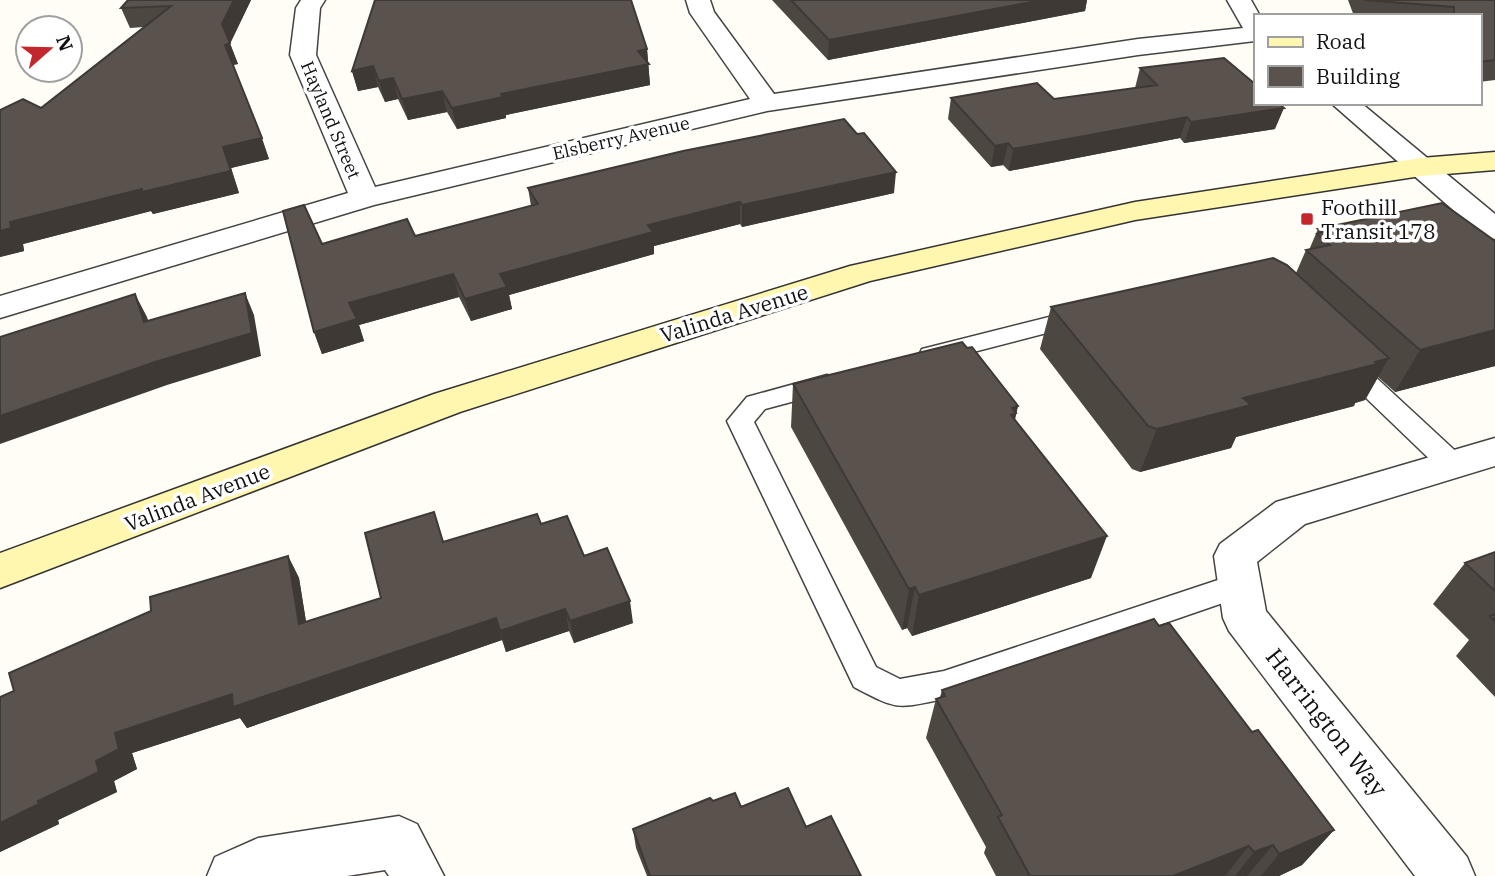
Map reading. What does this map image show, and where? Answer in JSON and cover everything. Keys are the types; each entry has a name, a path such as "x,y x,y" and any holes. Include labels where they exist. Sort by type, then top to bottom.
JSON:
{"main road":[{"name":"Valinda Avenue","path":"0,571 447,402 862,273 1135,211 1421,167 1495,161"}],"street":[{"name":"Hayland Street","path":"313,0 308,8 303,55 365,198"},
{"path":"698,0 702,13 767,103"},
{"path":"1239,0 1254,25"},
{"name":"Elsberry Avenue","path":"0,307 365,198 767,103 1138,47 1254,34"},
{"path":"1346,105 1495,230"},
{"path":"1237,571 1291,513 1495,452"},
{"name":"Harrington Way","path":"1237,571 1245,618 1448,876"},
{"path":"234,876 258,864 408,859"}],"lane":[{"path":"911,361 1105,311"},
{"path":"1327,345 1453,465"},
{"path":"846,379 756,403 740,421 865,677 898,694 944,685 1237,571"}],"building":[{"path":"128,0 234,0 222,24 230,43 225,45 262,138 223,147 231,171 142,192 142,189 10,222 11,228 0,231 0,110 23,99 41,108 72,84 84,84 84,74 171,6 121,8"},
{"path":"375,0 631,0 647,49 638,51 649,64 501,94 503,97 452,108 442,91 402,99 393,78 379,81 373,66 352,71"},
{"path":"791,0 1042,0 829,40"},
{"path":"1364,0 1495,0 1495,60 1481,62 1481,14 1454,14 1454,7"},
{"path":"1224,58 1254,83 1254,105 1280,105 1284,108 1191,122 1187,117 1013,149 1008,143 995,146 951,98 1037,83 1054,99 1157,85 1140,68"},
{"path":"844,119 857,134 864,133 896,172 742,205 740,202 648,225 653,232 500,274 507,287 465,299 453,274 349,303 357,319 314,332 283,211 304,205 322,244 407,219 415,236 538,204 528,188 683,151"},
{"path":"1442,203 1495,241 1495,330 1420,350 1306,250 1330,245 1317,234 1323,232 1318,229"},
{"path":"1273,258 1287,265 1389,358 1375,362 1377,364 1243,398 1251,405 1157,429 1148,426 1051,307"},
{"path":"245,293 252,333 155,362 0,416 0,337 135,294 144,322"},
{"path":"962,342 967,348 972,347 1018,406 1012,408 1016,413 1011,415 1107,536 919,595 915,587 909,589 793,384"},
{"path":"434,512 443,542 537,514 541,524 567,516 584,556 607,548 630,601 570,621 565,609 500,631 496,618 233,707 232,694 115,733 119,749 96,761 99,772 38,801 39,804 0,823 0,697 14,691 9,673 151,611 150,597 288,556 299,624 381,598 365,533"},
{"path":"1495,552 1495,591 1465,563"},
{"path":"1154,619 1159,626 1169,623 1252,732 1258,730 1334,830 1279,854 1273,845 1254,852 1249,846 1173,876 1030,876 998,817 1002,815 936,699 945,696 942,690"},
{"path":"788,788 806,827 831,816 861,876 650,876 633,829 710,798 713,801 735,793 741,807"}],"place":[{"name":"Foothill Transit 178","path":"1307,219"}]}
